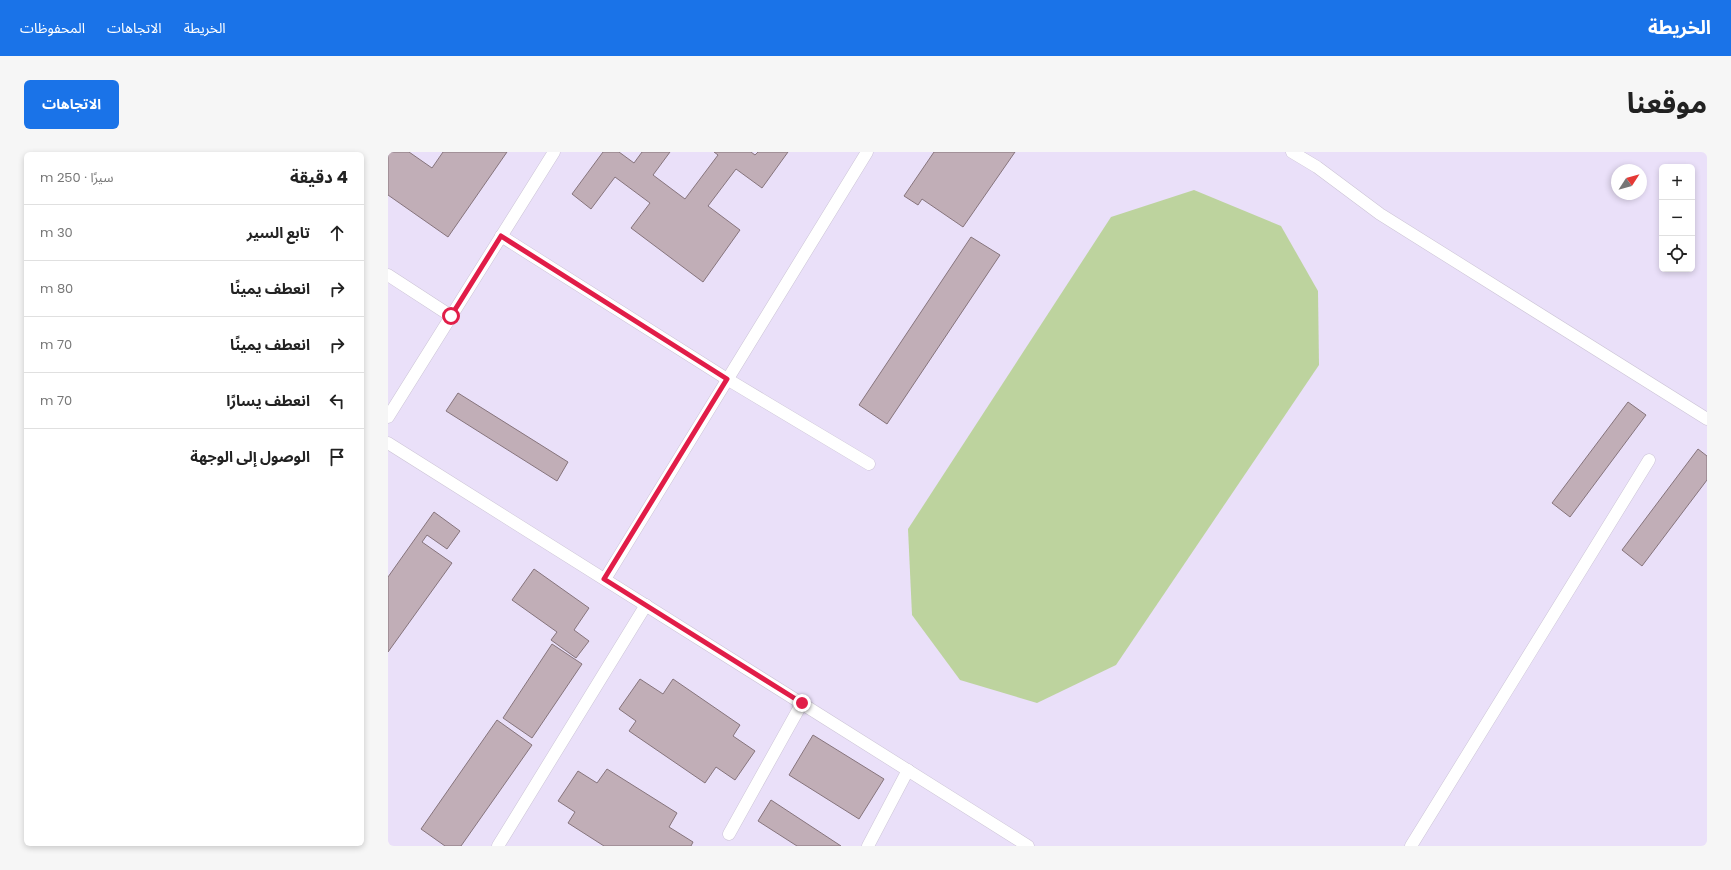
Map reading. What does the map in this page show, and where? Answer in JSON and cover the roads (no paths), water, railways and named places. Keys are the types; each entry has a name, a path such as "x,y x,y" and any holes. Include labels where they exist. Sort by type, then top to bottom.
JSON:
{"lane":[{"path":"388,417 554,152"},
{"path":"604,579 867,152"},
{"path":"1292,152 1317,167 1380,214 1707,419"},
{"path":"501,236 727,379 869,464"},
{"path":"388,275 451,316"},
{"path":"388,442 1028,846"},
{"path":"1411,846 1649,460"},
{"path":"498,846 646,605"},
{"path":"729,834 802,703"},
{"path":"868,846 908,770"}]}
